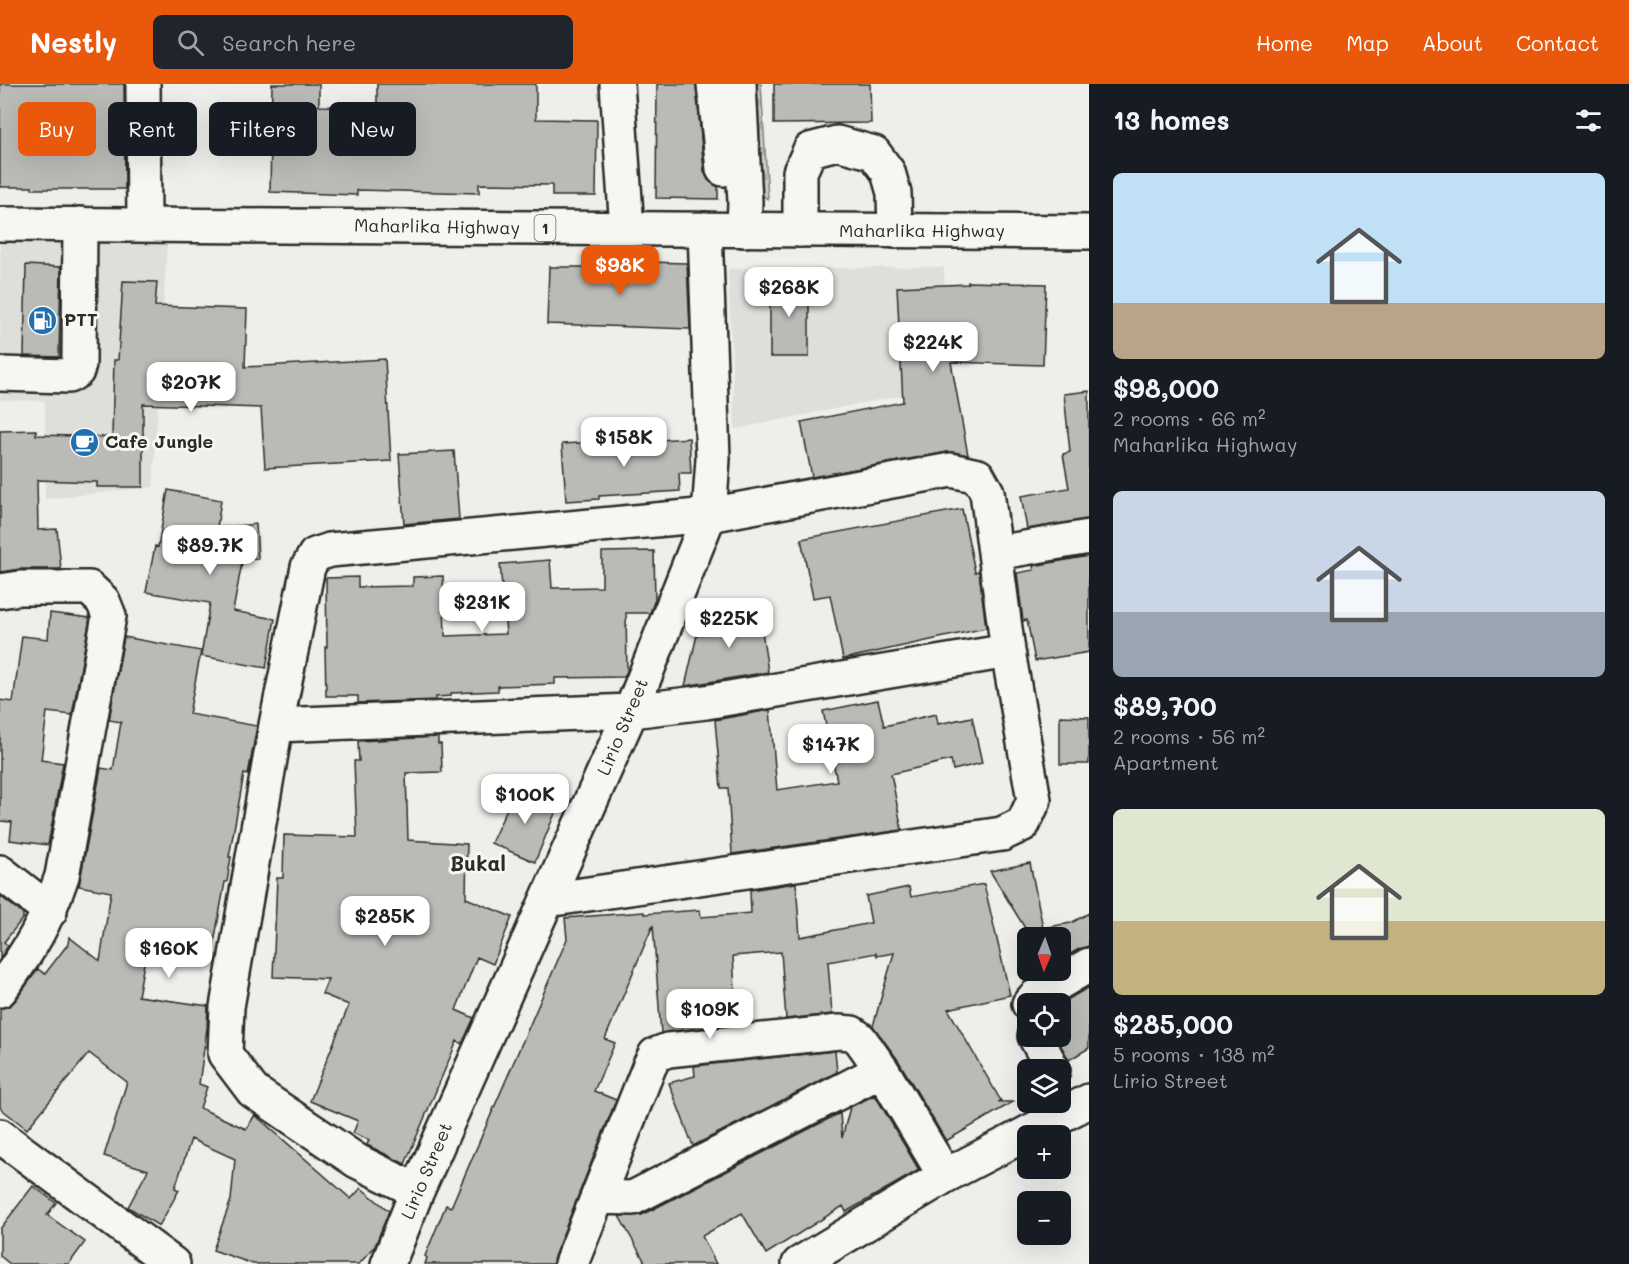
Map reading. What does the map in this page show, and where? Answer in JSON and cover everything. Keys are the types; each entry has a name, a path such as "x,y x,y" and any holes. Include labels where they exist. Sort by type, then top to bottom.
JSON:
{"street":[{"path":"142,84 144,224"},
{"path":"617,84 627,229"},
{"path":"714,84 724,177 745,216"},
{"path":"739,84 745,216"},
{"path":"800,230 800,172 810,150 837,143 874,153 888,172 894,193 895,231"},
{"name":"Maharlika Highway","path":"0,224 705,229 745,216 800,230 1089,232"},
{"path":"0,374 69,376 77,371 79,364 80,224"},
{"name":"Lirio Street","path":"388,1264 417,1191 631,711 709,515 713,459 705,229"},
{"path":"417,1191 357,1161 253,1091 225,1054 227,1007 276,725 308,567 315,555 330,550 709,515 951,470 978,476 987,492 1008,651 1034,800 1023,824 1002,834 547,900"},
{"path":"996,554 1089,537"},
{"path":"0,591 20,588 89,588 103,601 109,616 62,876 50,911 28,953 0,990"},
{"path":"276,725 631,711 706,702 1008,651"},
{"path":"0,872 50,911"},
{"path":"1043,993 1089,964"},
{"path":"571,1264 649,1067 655,1055 668,1050 839,1032 852,1033 860,1040 882,1070 945,1176"},
{"path":"598,1197 633,1198 882,1070"},
{"path":"799,1264 1075,1097"},
{"path":"0,1136 173,1264"}],"shaded area":[{"path":"0,243 167,244 153,487 45,499 45,401 0,400"},
{"path":"944,267 947,386 735,429 728,269"}],"green space":[{"path":"727,84 761,84 768,199 736,179"}],"building":[{"path":"0,84 124,84 124,102 108,102 108,156 125,156 125,189 0,187"},
{"path":"272,84 319,84 319,106 329,106 329,156 416,156 416,102 377,102 377,84 536,84 536,119 597,120 596,196 552,196 552,185 479,184 479,193 357,190 357,195 270,192 271,156 317,156 317,102 272,102"},
{"path":"657,84 696,84 704,171 708,180 718,187 718,199 656,198"},
{"path":"774,84 870,84 871,123 774,124"},
{"path":"643,262 687,263 690,329 547,324 549,267 643,267"},
{"name":"PTT","path":"26,265 61,267 59,357 24,356"},
{"path":"770,278 809,279 809,357 770,357"},
{"path":"123,281 157,282 155,306 247,309 245,367 385,359 391,461 265,468 261,408 143,404 143,487 97,487 97,482 37,480 38,530 57,529 61,569 20,569 0,572 0,431 36,430 36,435 112,437 114,360 118,360"},
{"path":"968,282 1046,284 1043,365 951,362 968,455 948,452 812,477 801,422 903,402 897,287 968,284"},
{"path":"1089,391 1089,519 1027,529 1021,496 1069,488 1063,454 1070,452 1064,394"},
{"path":"689,438 691,473 679,473 680,491 599,496 599,499 566,501 562,444"},
{"path":"454,451 459,519 404,524 399,454"},
{"path":"168,490 221,500 217,528 256,524 258,559 243,557 233,611 275,619 266,668 201,656 210,603 146,592 155,546 158,547"},
{"path":"962,509 975,572 979,571 986,628 843,659 830,595 813,598 801,539"},
{"path":"654,551 655,599 650,613 626,613 627,671 624,677 555,678 555,684 498,686 498,691 451,693 451,696 436,697 436,700 358,703 358,696 326,696 326,578 358,577 358,587 413,586 413,577 443,576 445,636 506,634 500,564 550,560 552,588 602,587 602,552"},
{"path":"1089,556 1089,652 1035,661 1027,620 1023,621 1017,573 1034,570 1033,566"},
{"path":"759,610 768,672 685,686 697,635 710,633 707,618"},
{"path":"50,613 90,618 72,715 47,712 41,760 63,763 48,845 10,840 12,822 0,821 0,700 13,702 22,636 48,639"},
{"path":"124,637 201,651 189,714 257,726 248,775 244,774 229,857 231,857 227,882 225,882 214,943 150,931 138,996 208,1006 199,1084 207,1087 200,1108 246,1129 255,1115 351,1199 361,1188 389,1211 375,1246 359,1264 253,1264 213,1250 231,1200 235,1159 191,1139 175,1188 179,1190 159,1226 128,1207 148,1170 104,1156 127,1082 89,1053 27,1129 0,1108 0,1008 8,1007 15,1001 38,969 45,974 68,944 69,937 100,961 111,892 79,886 101,768 113,770 121,722 109,720"},
{"path":"878,700 884,726 936,714 938,724 972,717 982,763 953,770 951,760 891,774 902,830 732,854 728,788 721,788 715,720 770,710 777,790 837,781 823,711"},
{"path":"1060,716 1089,717 1089,764 1060,764"},
{"path":"438,737 438,744 441,744 442,772 406,773 408,840 467,844 466,898 512,917 493,964 477,957 456,1010 474,1018 462,1044 457,1041 405,1164 367,1145 369,1140 353,1133 358,1121 310,1101 349,1005 322,994 328,979 273,977 277,878 283,878 284,835 357,837 354,761 359,761 358,741"},
{"path":"517,787 558,806 535,862 491,843"},
{"path":"1030,863 1043,927 1024,927 990,871"},
{"path":"796,883 800,937 871,923 866,896 909,887 911,897 984,884 1010,995 948,1009 1001,1101 998,1102 1013,1102 946,1141 898,1060 873,1026 894,953 877,956 876,953 828,962 832,1014 786,1019 781,952 733,956 737,1024 661,1033 653,925 605,1039 615,1043 594,1091 616,1100 553,1264 425,1264 427,1258 425,1256 446,1205 451,1207 567,939 565,918 700,910 701,917 751,913 750,890"},
{"path":"0,896 23,914 23,918 4,942 8,946 0,958"},
{"path":"1089,913 1089,946 1071,954 1071,927 1049,927 1071,923"},
{"path":"1089,987 1089,1048 1068,1059 1062,1047 1071,1047 1071,998"},
{"path":"835,1051 837,1072 693,1146 669,1083 695,1076 694,1066"},
{"path":"875,1095 919,1170 846,1212 843,1206 766,1254 742,1213 702,1236 716,1264 646,1264 619,1216 642,1215 840,1113 842,1138 850,1107"},
{"path":"33,1186 56,1203 47,1215 85,1242 69,1264 10,1264 0,1256 0,1229"}],"place":[{"name":"PTT","path":"43,320"},
{"name":"Cafe Jungle","path":"84,442"}],"district":[{"name":"Bukal","path":"478,864"}]}
